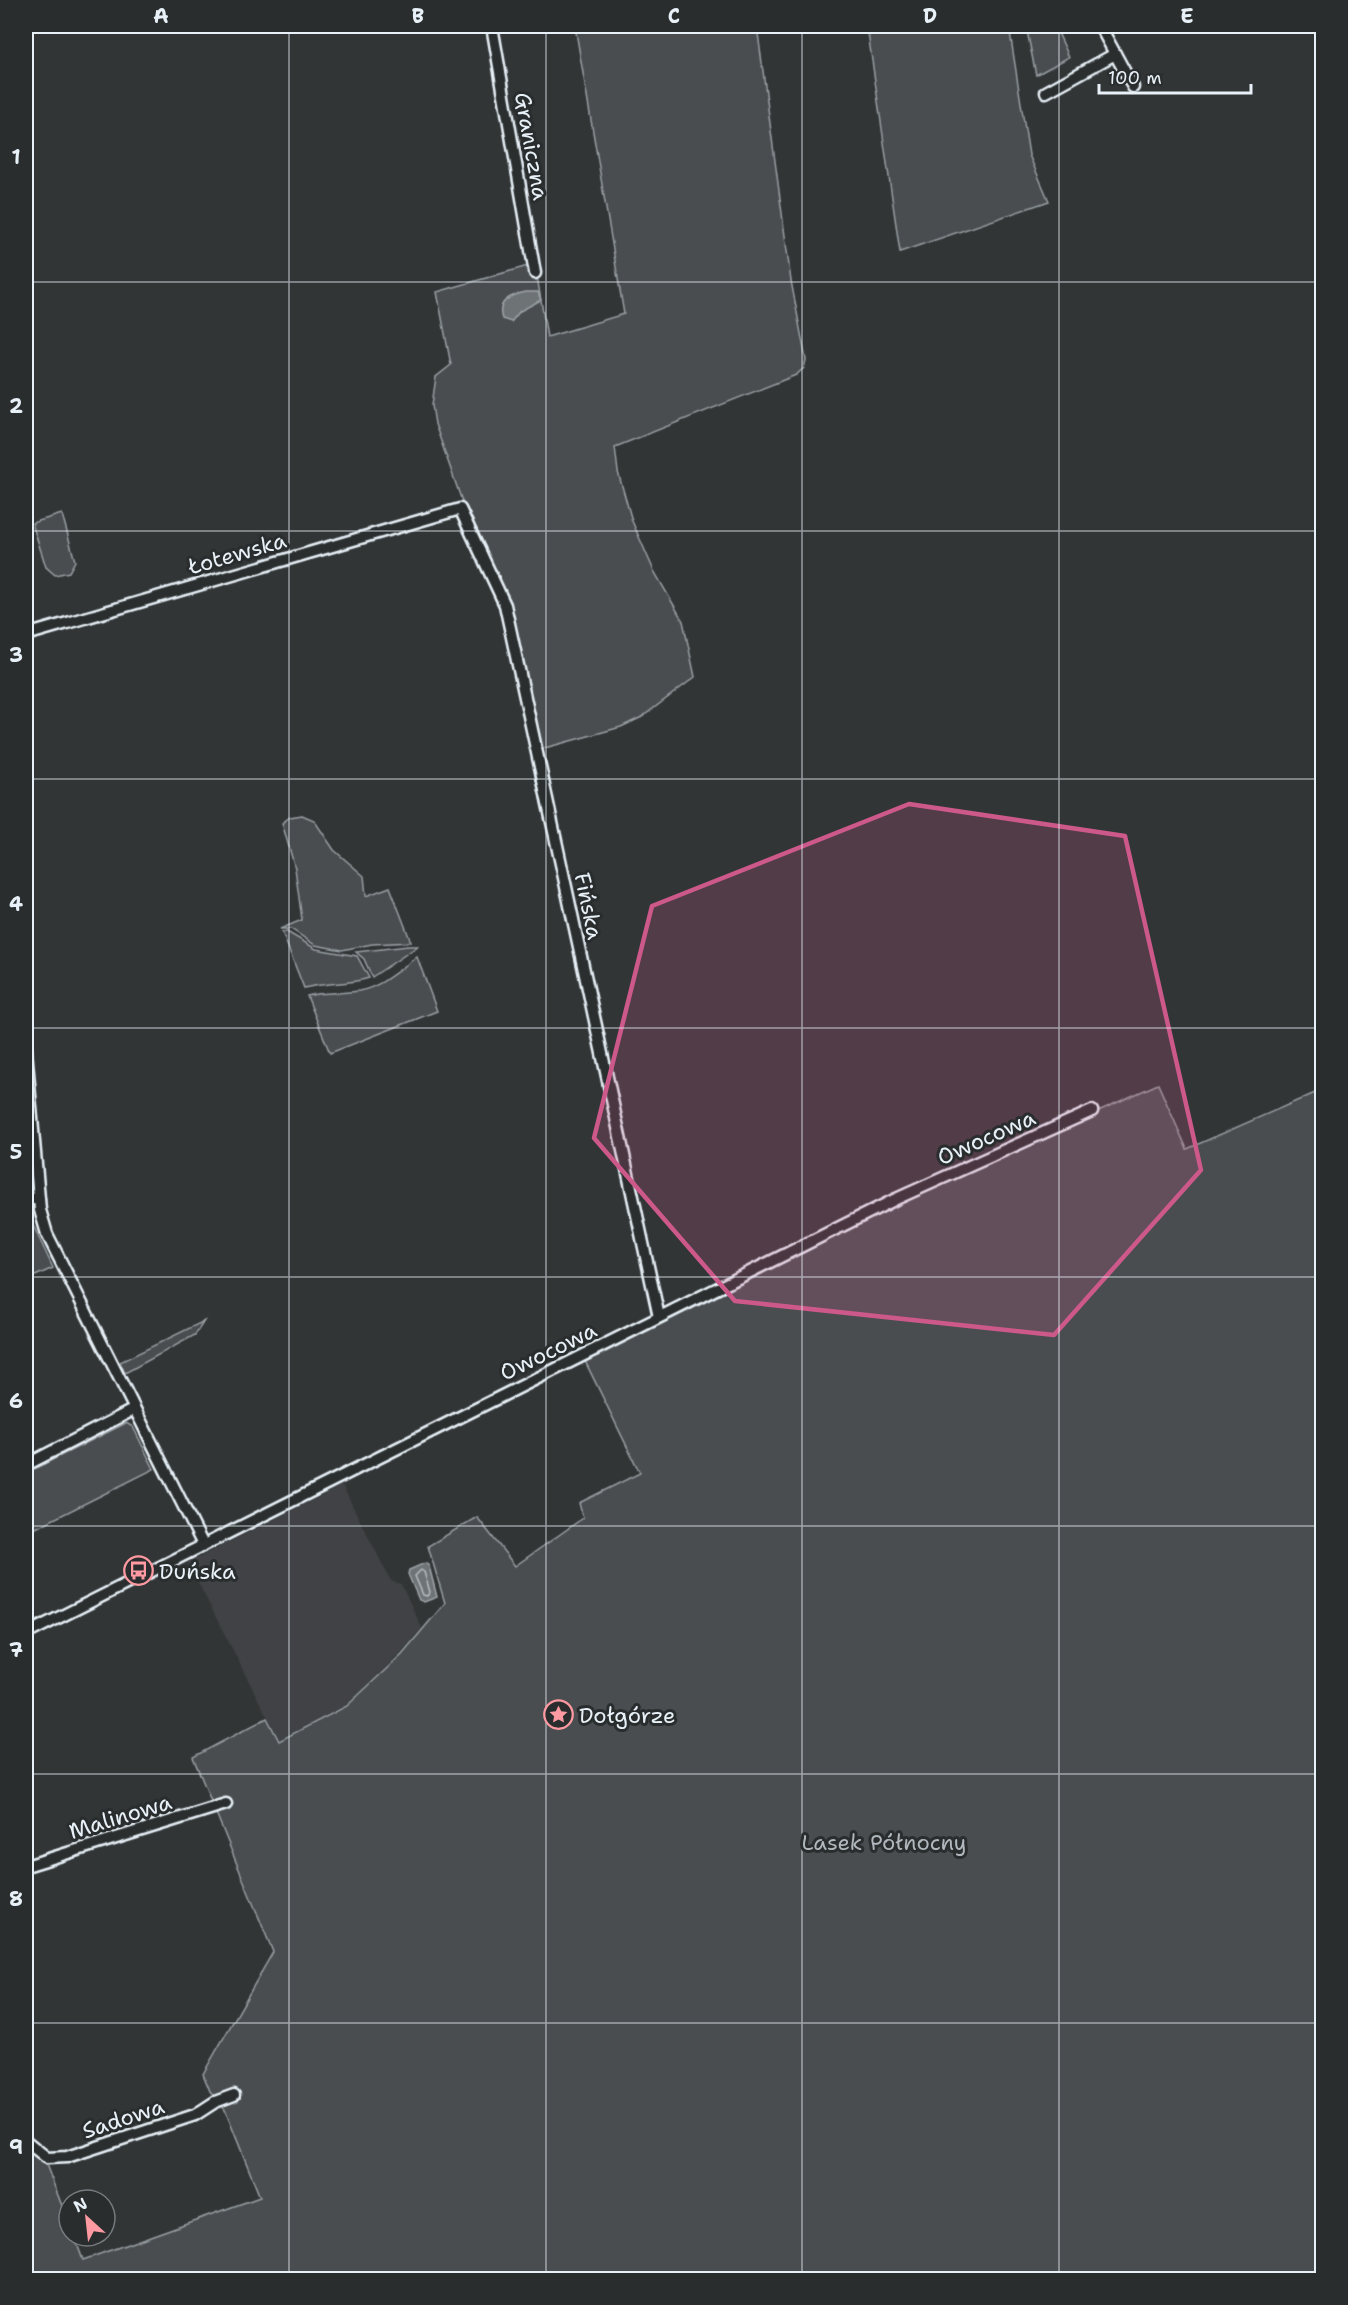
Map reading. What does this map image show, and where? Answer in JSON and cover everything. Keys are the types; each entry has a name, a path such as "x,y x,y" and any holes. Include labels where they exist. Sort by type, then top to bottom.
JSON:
{"street":[{"name":"Graniczna","path":"492,26 534,273"},
{"path":"1100,26 1133,87"},
{"path":"1046,92 1115,54"},
{"name":"Łotewska","path":"26,635 460,509"},
{"name":"Fińska","path":"460,509 505,604 659,1317"},
{"path":"26,1050 39,1199 50,1242 203,1545"},
{"name":"Owocowa","path":"26,1634 896,1199 1092,1111"},
{"path":"26,1199 39,1199"},
{"path":"26,1465 133,1410"},
{"name":"Malinowa","path":"26,1866 226,1804"},
{"name":"Sadowa","path":"26,2141 47,2158 68,2157 195,2115 215,2102 234,2095"}],"highlighted area":[{"path":"909,804 1125,836 1201,1170 1054,1335 735,1301 594,1138 652,906"}],"shaded area":[{"path":"342,1485 391,1581 401,1584 422,1628 401,1653 347,1705 279,1740 188,1563"}],"green space":[{"path":"575,26 757,26 791,281 806,360 804,368 796,375 615,447 618,472 632,521 654,571 683,621 695,677 642,717 621,727 541,749 510,603 464,507 435,424 432,405 436,377 451,365 437,292 535,264 547,337 624,314"},
{"path":"867,26 1009,26 1029,155 1049,201 900,252"},
{"path":"1026,26 1055,26 1069,57 1036,75"},
{"path":"62,514 75,561 69,572 55,575 46,567 32,523"},
{"path":"302,815 314,820 334,850 364,876 366,896 390,887 411,942 372,944 342,950 315,945 291,929 280,929 302,920 295,868 282,823 290,817"},
{"path":"282,932 287,932 316,949 357,956 369,978 304,988"},
{"path":"418,946 372,977 364,959 356,952"},
{"path":"417,957 437,1011 330,1053 307,996 368,989 390,977"},
{"name":"Lasek Północny","path":"1158,1084 1187,1149 1322,1090 1322,1155 1317,1157 1322,1168 1322,2279 26,2279 26,2147 45,2162 57,2193 57,2248 78,2248 83,2260 260,2197 225,2110 210,2091 203,2074 273,1952 193,1757 267,1718 279,1741 347,1706 402,1654 445,1603 428,1546 477,1517 515,1566 583,1518 579,1503 640,1473 583,1357 961,1173"},
{"path":"26,1210 53,1268 26,1280"},
{"path":"204,1321 195,1335 125,1373 120,1362"},
{"path":"126,1423 133,1427 154,1469 26,1533 26,1473"}],"water":[{"path":"526,292 538,292 541,300 520,311 511,322 502,319 503,303 510,297"},
{"path":"425,1563 429,1566 437,1597 424,1602 419,1600 408,1574 409,1570"}],"place":[{"name":"Duńska","path":"138,1571"},
{"name":"Dołgórze","path":"558,1715"}]}
